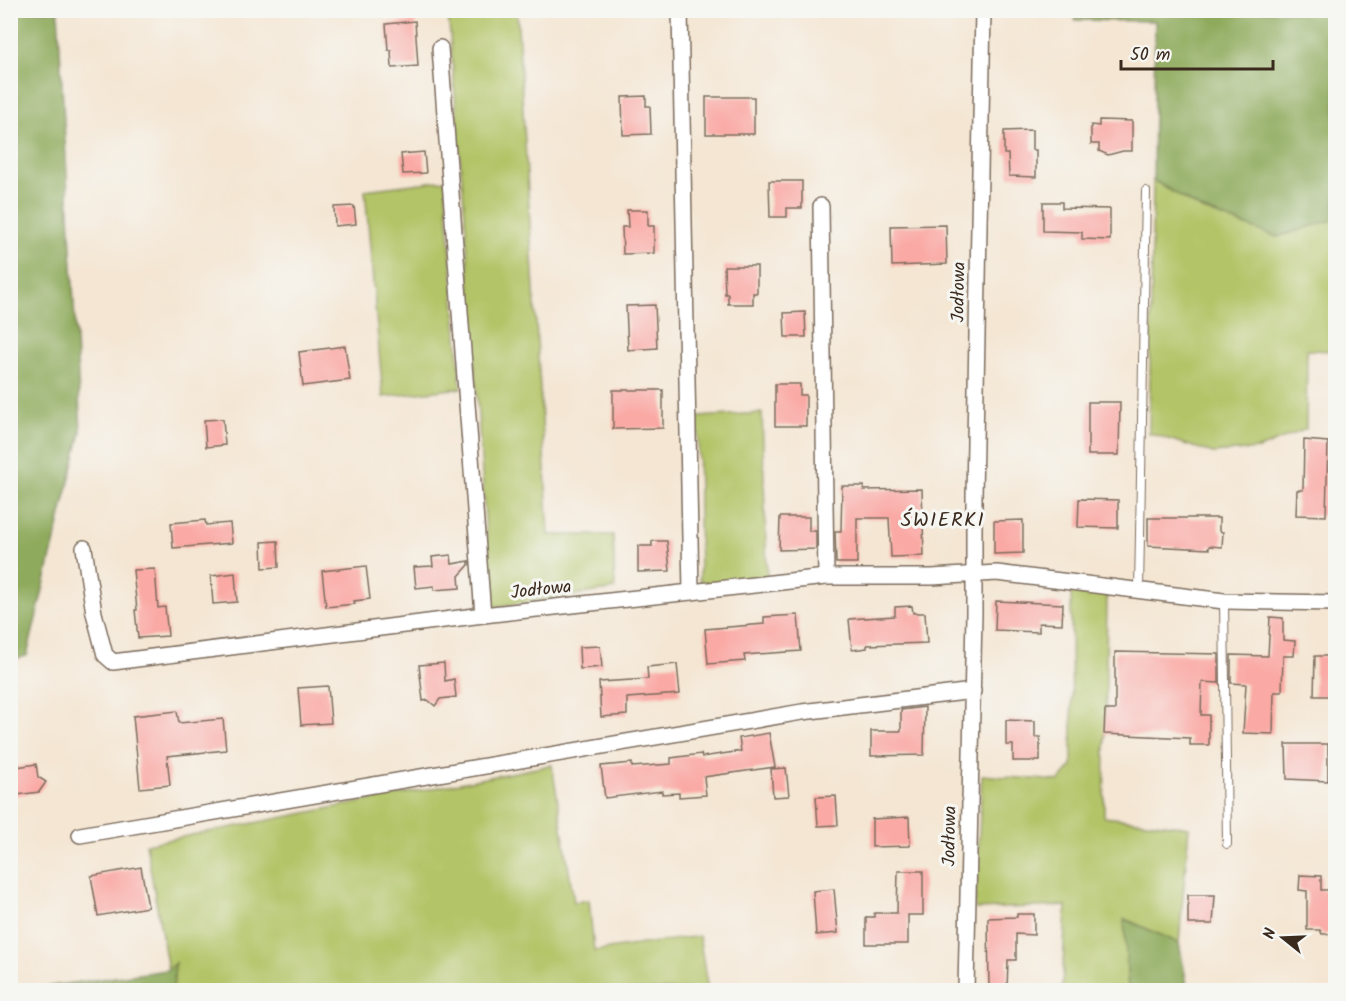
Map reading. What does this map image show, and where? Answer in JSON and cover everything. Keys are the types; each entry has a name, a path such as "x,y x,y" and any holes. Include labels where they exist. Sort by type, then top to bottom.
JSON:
{"street":[{"path":"680,10 691,592"},
{"name":"Jodłowa","path":"966,990 973,691 974,497 983,10"},
{"path":"440,48 483,615"},
{"path":"821,206 826,577"},
{"name":"Jodłowa","path":"84,548 99,634 105,655 113,662 483,615 826,577 932,577 997,573 1224,601 1335,603"},
{"path":"80,835 802,712 973,691"}],"lane":[{"path":"1139,591 1146,190"},
{"path":"1224,601 1227,844"}],"green space":[{"path":"10,11 58,11 81,432 27,656 11,660"},
{"path":"448,11 517,11 549,535 613,535 615,589 493,607 489,579 465,217"},
{"path":"1075,11 1335,11 1335,219 1277,237 1201,209 1153,180 1155,21 1075,20"},
{"path":"445,180 461,388 383,397 365,190"},
{"path":"1153,180 1201,209 1277,237 1335,219 1335,351 1307,350 1306,429 1259,449 1213,453 1149,433"},
{"path":"762,413 767,576 700,585 698,417"},
{"path":"1071,590 1107,595 1104,817 1189,827 1179,943 1125,919 1128,990 1062,989 1066,906 975,909 982,775 1059,781 1072,766"},
{"path":"552,765 574,902 589,900 594,951 699,936 708,990 173,990 175,964 168,970 146,844"},
{"path":"1124,919 1179,943 1188,990 1128,990"},
{"path":"175,963 173,990 22,990 167,970"}],"building":[{"path":"415,21 418,66 392,68 386,24"},
{"path":"646,96 646,106 650,106 651,134 623,135 622,97"},
{"path":"706,97 754,97 754,134 706,134"},
{"path":"1099,120 1132,121 1132,151 1108,155 1099,151 1099,144 1091,144 1091,125 1099,126"},
{"path":"1032,130 1032,150 1036,150 1036,177 1009,176 1008,154 1004,154 1004,131"},
{"path":"424,152 426,173 403,174 401,154"},
{"path":"769,181 802,181 802,208 787,208 787,217 770,217"},
{"path":"1043,202 1062,202 1062,208 1110,209 1110,240 1082,239 1082,232 1043,231"},
{"path":"354,206 356,224 335,226 334,207"},
{"path":"627,210 648,210 648,226 654,226 654,253 623,254 622,227 628,227"},
{"path":"946,225 947,264 892,266 891,226"},
{"path":"724,266 757,266 757,293 753,293 753,304 728,304 728,294 725,294"},
{"path":"655,305 657,348 628,350 626,306"},
{"path":"805,312 806,337 785,337 784,313"},
{"path":"345,346 350,380 303,386 299,352"},
{"path":"775,384 800,384 800,395 806,395 806,426 775,426"},
{"path":"613,390 663,390 663,428 613,429"},
{"path":"1088,402 1120,402 1119,455 1088,455"},
{"path":"223,419 225,445 206,447 204,420"},
{"path":"1304,440 1328,442 1326,516 1296,515 1297,490 1303,490"},
{"path":"842,486 864,486 864,490 922,489 924,556 891,557 889,518 857,518 857,563 836,563 835,531 841,531"},
{"path":"1079,499 1118,500 1118,528 1078,527"},
{"path":"780,517 809,517 809,531 816,531 816,549 779,550"},
{"path":"1148,518 1219,518 1219,531 1223,532 1222,547 1209,546 1209,549 1148,546"},
{"path":"205,520 206,525 230,523 232,543 173,548 171,523"},
{"path":"1023,520 1023,553 994,554 994,521"},
{"path":"278,541 279,567 263,568 262,542"},
{"path":"652,541 667,541 670,571 638,572 638,546 652,546"},
{"path":"451,555 452,564 469,561 469,565 459,576 460,588 434,590 434,586 416,588 414,567 433,566 432,557"},
{"path":"366,566 370,599 354,601 355,604 326,607 322,571"},
{"path":"155,569 158,608 165,607 168,636 138,638 133,570"},
{"path":"235,573 237,602 213,604 211,576"},
{"path":"996,601 1063,604 1062,624 1039,623 1039,632 995,630"},
{"path":"912,606 913,613 925,613 927,643 867,645 867,648 852,650 849,619 895,616 895,607"},
{"path":"798,615 801,651 744,655 745,661 708,664 705,629 764,624 764,617"},
{"path":"1270,617 1283,618 1283,640 1295,641 1294,656 1283,656 1282,692 1274,692 1273,734 1243,733 1246,684 1231,683 1231,655 1268,656"},
{"path":"600,646 602,667 580,669 579,647"},
{"path":"1115,652 1219,654 1219,683 1202,682 1201,715 1209,715 1209,745 1190,745 1190,738 1104,734 1105,710 1115,710"},
{"path":"1315,656 1335,656 1335,696 1314,696"},
{"path":"444,663 445,681 454,679 456,697 440,699 435,706 428,700 423,701 419,665"},
{"path":"677,664 680,694 627,698 627,715 601,717 599,682 648,679 647,667"},
{"path":"328,686 331,723 301,725 298,688"},
{"path":"925,707 924,755 871,756 871,731 901,731 901,710"},
{"path":"177,711 179,723 223,719 226,750 167,756 170,785 140,788 133,716"},
{"path":"1006,720 1035,721 1035,737 1040,737 1040,761 1013,761 1013,745 1006,745"},
{"path":"769,733 775,767 704,777 706,795 679,797 679,793 662,794 662,791 605,798 601,766 632,763 632,767 671,764 671,758 701,754 702,757 741,751 739,738"},
{"path":"1286,744 1328,744 1328,781 1287,779"},
{"path":"36,764 38,777 46,782 39,792 10,796 10,768"},
{"path":"786,768 789,796 773,797 771,769"},
{"path":"836,796 838,825 818,826 816,797"},
{"path":"909,817 910,846 872,847 872,819"},
{"path":"141,867 148,907 98,916 91,876"},
{"path":"898,871 923,871 923,915 908,915 908,944 866,944 866,917 874,917 874,913 897,913"},
{"path":"1300,875 1321,876 1321,890 1335,890 1335,928 1330,934 1322,934 1320,930 1307,930 1307,891 1299,890"},
{"path":"834,889 838,933 816,935 813,891"},
{"path":"1188,895 1215,895 1213,924 1188,924"},
{"path":"1017,914 1034,914 1034,935 1016,934 1016,960 1008,960 1007,990 989,990 988,918 1017,917"}],"district":[{"name":"ŚWIERKI","path":"943,519"}]}
